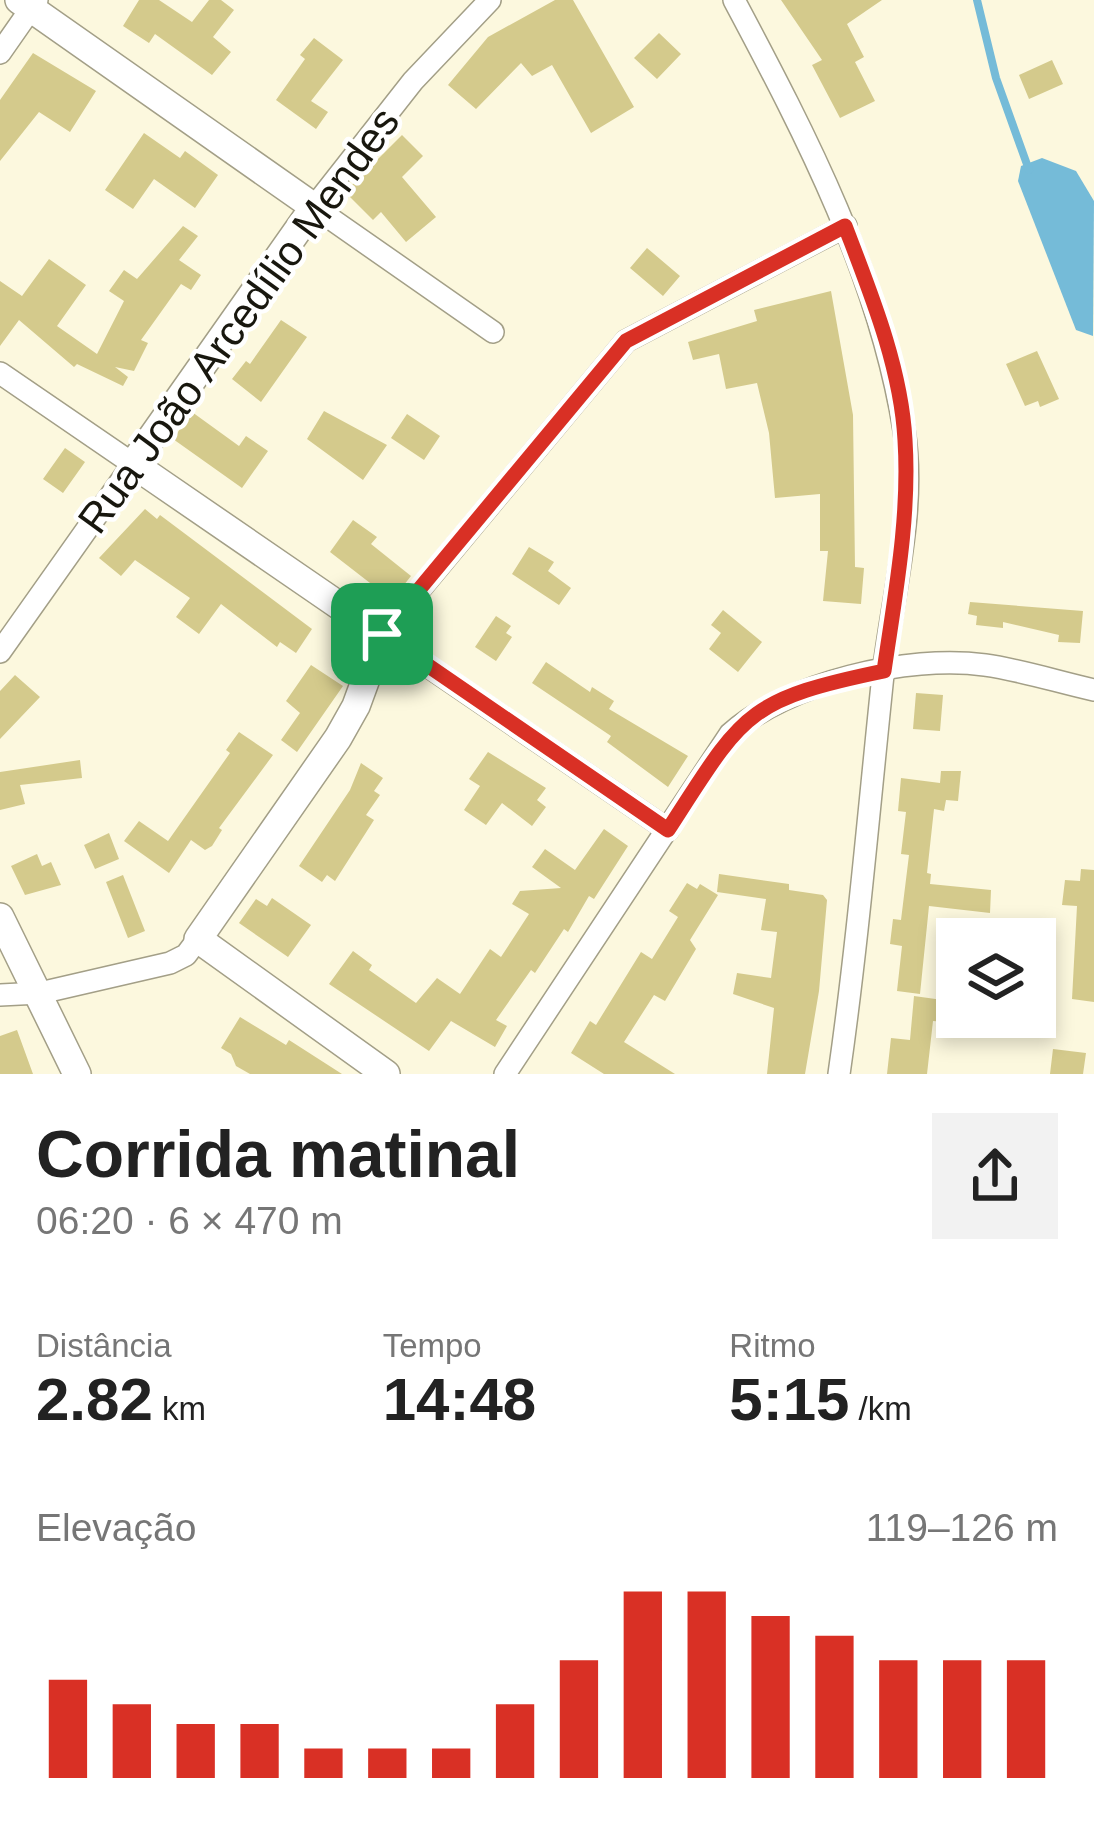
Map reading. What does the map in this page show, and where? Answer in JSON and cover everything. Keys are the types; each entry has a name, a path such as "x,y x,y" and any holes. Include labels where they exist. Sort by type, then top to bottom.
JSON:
{"street":[{"name":"Rua João Arcedílio Mendes","path":"0,652 314,207 413,81 490,0"},
{"path":"734,0 804,133 845,226 884,337 905,436 902,546 839,1074"},
{"path":"0,52 28,3 494,332"},
{"path":"0,994 40,993 185,956 338,738 356,706 382,634 626,341 845,226"},
{"path":"0,373 668,830"},
{"path":"505,1074 730,734 757,710 816,685 884,671 984,664 1094,690"},
{"path":"0,917 76,1074"},
{"path":"199,939 386,1074"}],"water":[{"path":"1042,158 1076,171 1094,201 1093,336 1076,330 1018,181 1021,166"}],"building":[{"path":"139,0 159,0 192,22 209,0 221,0 234,10 213,37 231,52 212,75 155,34 149,43 123,26"},
{"path":"555,0 573,0 634,107 591,133 552,65 532,76 521,63 476,109 448,85 488,37"},
{"path":"781,0 882,0 847,24 864,57 855,62 875,101 840,118 812,65 822,60"},
{"path":"659,33 681,54 657,79 634,58"},
{"path":"314,38 343,60 311,101 328,112 316,129 276,100"},
{"path":"33,53 96,91 70,132 39,112 0,161 0,100"},
{"path":"1052,60 1063,84 1029,99 1019,75"},
{"path":"144,133 180,158 185,151 218,175 195,208 154,179 133,209 105,190"},
{"path":"402,135 423,156 402,177 436,217 406,242 381,212 373,220 345,192"},
{"path":"183,226 198,236 179,260 201,275 191,290 181,284 141,340 148,343 134,371 115,367 128,377 123,386 77,364 74,367 19,320 0,346 0,281 22,296 49,259 86,285 57,326 97,354 124,301 109,291 124,270 137,279"},
{"path":"647,248 680,276 663,296 630,268"},
{"path":"831,291 853,415 855,567 864,568 861,604 823,601 828,551 820,551 820,494 775,498 769,433 757,383 726,389 719,354 693,360 688,342 757,321 754,310"},
{"path":"281,320 307,337 261,402 232,379 246,361 250,364"},
{"path":"1037,351 1059,399 1040,407 1038,401 1025,406 1006,364"},
{"path":"324,411 387,445 363,480 307,439"},
{"path":"192,412 239,446 246,436 268,451 242,488 173,439"},
{"path":"407,414 440,436 424,460 391,438"},
{"path":"65,448 85,462 63,493 43,479"},
{"path":"145,509 157,519 160,515 312,629 296,653 280,642 277,647 221,604 199,634 176,617 190,598 135,560 121,576 99,558"},
{"path":"353,520 377,537 371,544 411,576 392,600 330,552"},
{"path":"529,547 554,562 548,571 571,588 559,605 512,574"},
{"path":"970,602 1083,611 1080,643 1058,642 1059,635 1003,622 1003,628 976,625 977,616 968,614"},
{"path":"723,610 762,642 738,672 709,649 721,633 711,625"},
{"path":"496,616 511,626 506,633 512,637 496,661 475,647"},
{"path":"546,662 590,692 592,687 614,701 609,709 688,756 668,787 607,742 611,736 532,683"},
{"path":"311,665 343,686 297,752 281,740 300,713 286,701"},
{"path":"15,675 40,697 0,739 0,691"},
{"path":"916,693 943,695 940,731 913,729"},
{"path":"239,732 273,755 219,828 212,846 205,850 191,840 169,873 124,841 139,821 168,841 230,753 226,750"},
{"path":"488,752 546,788 537,800 546,807 532,826 502,803 486,825 464,810 480,786 469,779"},
{"path":"80,760 82,778 20,785 25,804 0,810 0,772"},
{"path":"361,763 383,778 374,791 380,795 366,815 374,820 335,881 327,875 322,882 299,866 350,790"},
{"path":"941,771 961,771 958,801 946,800 944,811 934,809 930,884 991,890 990,913 929,906 920,994 897,991 902,946 890,944 893,919 901,920 909,855 901,854 906,812 898,811 901,778 940,783"},
{"path":"604,829 628,846 594,899 589,896 568,932 564,929 496,1020 507,1026 495,1047 451,1021 429,1051 329,984 353,951 372,965 369,970 416,1003 437,978 460,994 490,949 501,957 529,914 512,904 520,891 561,888 532,867 545,849 575,870"},
{"path":"109,833 119,859 95,869 84,845"},
{"path":"37,854 42,866 51,862 61,885 25,895 11,866"},
{"path":"1081,869 1094,870 1094,1002 1072,999 1077,906 1062,905 1065,880 1080,881"},
{"path":"719,874 789,884 789,890 823,895 827,900 805,1074 767,1074 774,1008 733,994 737,973 771,978 777,932 761,930 766,899 717,892"},
{"path":"123,875 145,931 128,938 106,882"},
{"path":"687,883 697,889 700,884 718,895 690,940 696,949 665,1001 654,995 624,1042 675,1074 604,1074 571,1053 590,1021 596,1025 641,952 652,959 678,917 669,911"},
{"path":"272,898 311,925 288,957 239,923 256,899 267,906"},
{"path":"914,996 936,999 927,1074 887,1074 891,1038 910,1040"},
{"path":"240,1017 286,1045 289,1040 342,1074 250,1074 221,1048"},
{"path":"17,1030 33,1074 0,1074 0,1036"},
{"path":"1053,1049 1086,1053 1083,1074 1050,1074"}],"waterway":[{"path":"977,0 996,78 1029,170"}],"route":[{"path":"845,226 884,337 905,436 902,546 884,671 816,685 757,710 730,734 668,830 382,634 500,497 606,359 626,341 845,226"}]}
